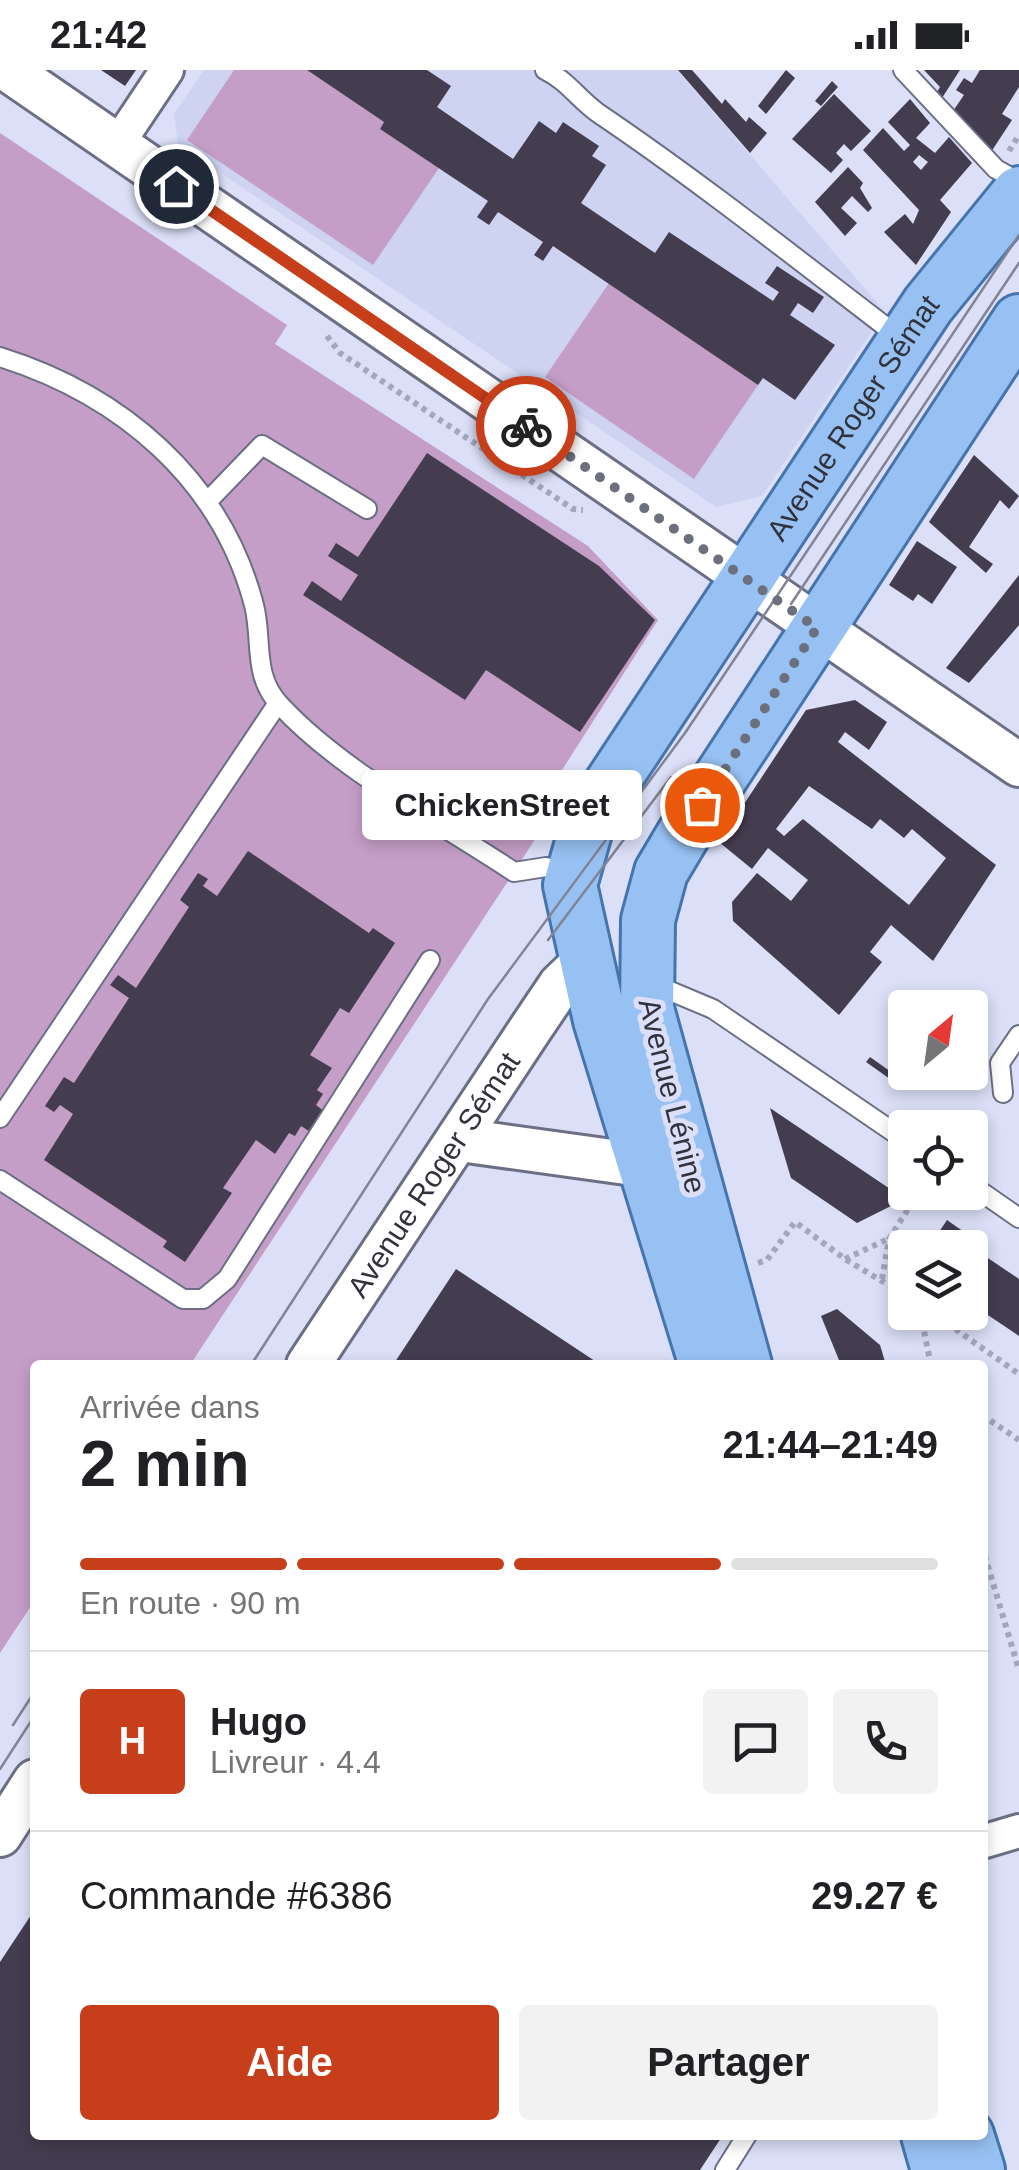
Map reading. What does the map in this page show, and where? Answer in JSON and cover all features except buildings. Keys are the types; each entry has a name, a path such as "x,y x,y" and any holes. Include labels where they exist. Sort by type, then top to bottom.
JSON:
{"main road":[{"name":"Avenue Roger Sémat","path":"574,934 598,804 949,274 1019,193"},
{"name":"Avenue Lénine","path":"744,1360 663,1080 644,980 648,920 655,893 683,834 1019,321"},
{"path":"574,934 655,893"},
{"name":"Avenue Lénine","path":"574,934 705,1360"},
{"path":"929,2140 938,2170"},
{"path":"969,2140 978,2170"}],"street":[{"path":"8,70 1019,765"},
{"path":"116,145 167,70"},
{"name":"Avenue Roger Sémat","path":"311,1360 460,1140 574,934"},
{"path":"460,1140 648,1166"},
{"path":"0,1834 30,1789"},
{"path":"988,1840 1019,1830"}],"lane":[{"path":"545,70 566,80 593,110 662,154 904,341"},
{"path":"903,70 996,170 1019,182"},
{"path":"0,357 96,398 140,428 188,475 219,516 254,606 260,671 278,704 344,759 514,872 546,867 574,934"},
{"path":"207,502 262,445 367,509"},
{"path":"0,1118 278,704"},
{"path":"0,1180 183,1299 203,1299 227,1279 430,960"},
{"path":"644,980 713,1009 888,1128"},
{"path":"1002,1093 1000,1063 1019,1035"},
{"path":"988,1196 1019,1218"},
{"path":"725,2170 744,2140"}],"path":[{"path":"719,1275 766,1260 795,1222 844,1259 888,1283"},
{"path":"844,1259 888,1239"},
{"path":"882,1279 888,1245"},
{"path":"923,1330 929,1360"},
{"path":"956,1330 1019,1374"},
{"path":"988,1420 1019,1440"},
{"path":"988,1566 1019,1670"}],"shaded area":[{"path":"204,70 677,70 885,312 762,496 716,507 178,144 174,114"},
{"path":"234,70 307,70 384,122 380,129 439,168 373,265 187,140"},
{"path":"0,133 287,325 275,344 588,546 658,620 537,809 546,822 193,1360 30,1360 30,1608 0,1653"},
{"path":"609,283 758,385 694,479 545,377"}],"tram line":[{"path":"254,1360 488,999 685,733 1019,235"},
{"path":"791,604 1019,263"},
{"path":"548,940 671,777"},
{"path":"13,1725 30,1699"},
{"path":"0,1769 30,1723"}],"way so far":[{"path":"526,426 817,628 702,805"}],"place":[{"name":"ChickenStreet","path":"702,805"}],"route":[{"path":"176,186 526,426"}]}
